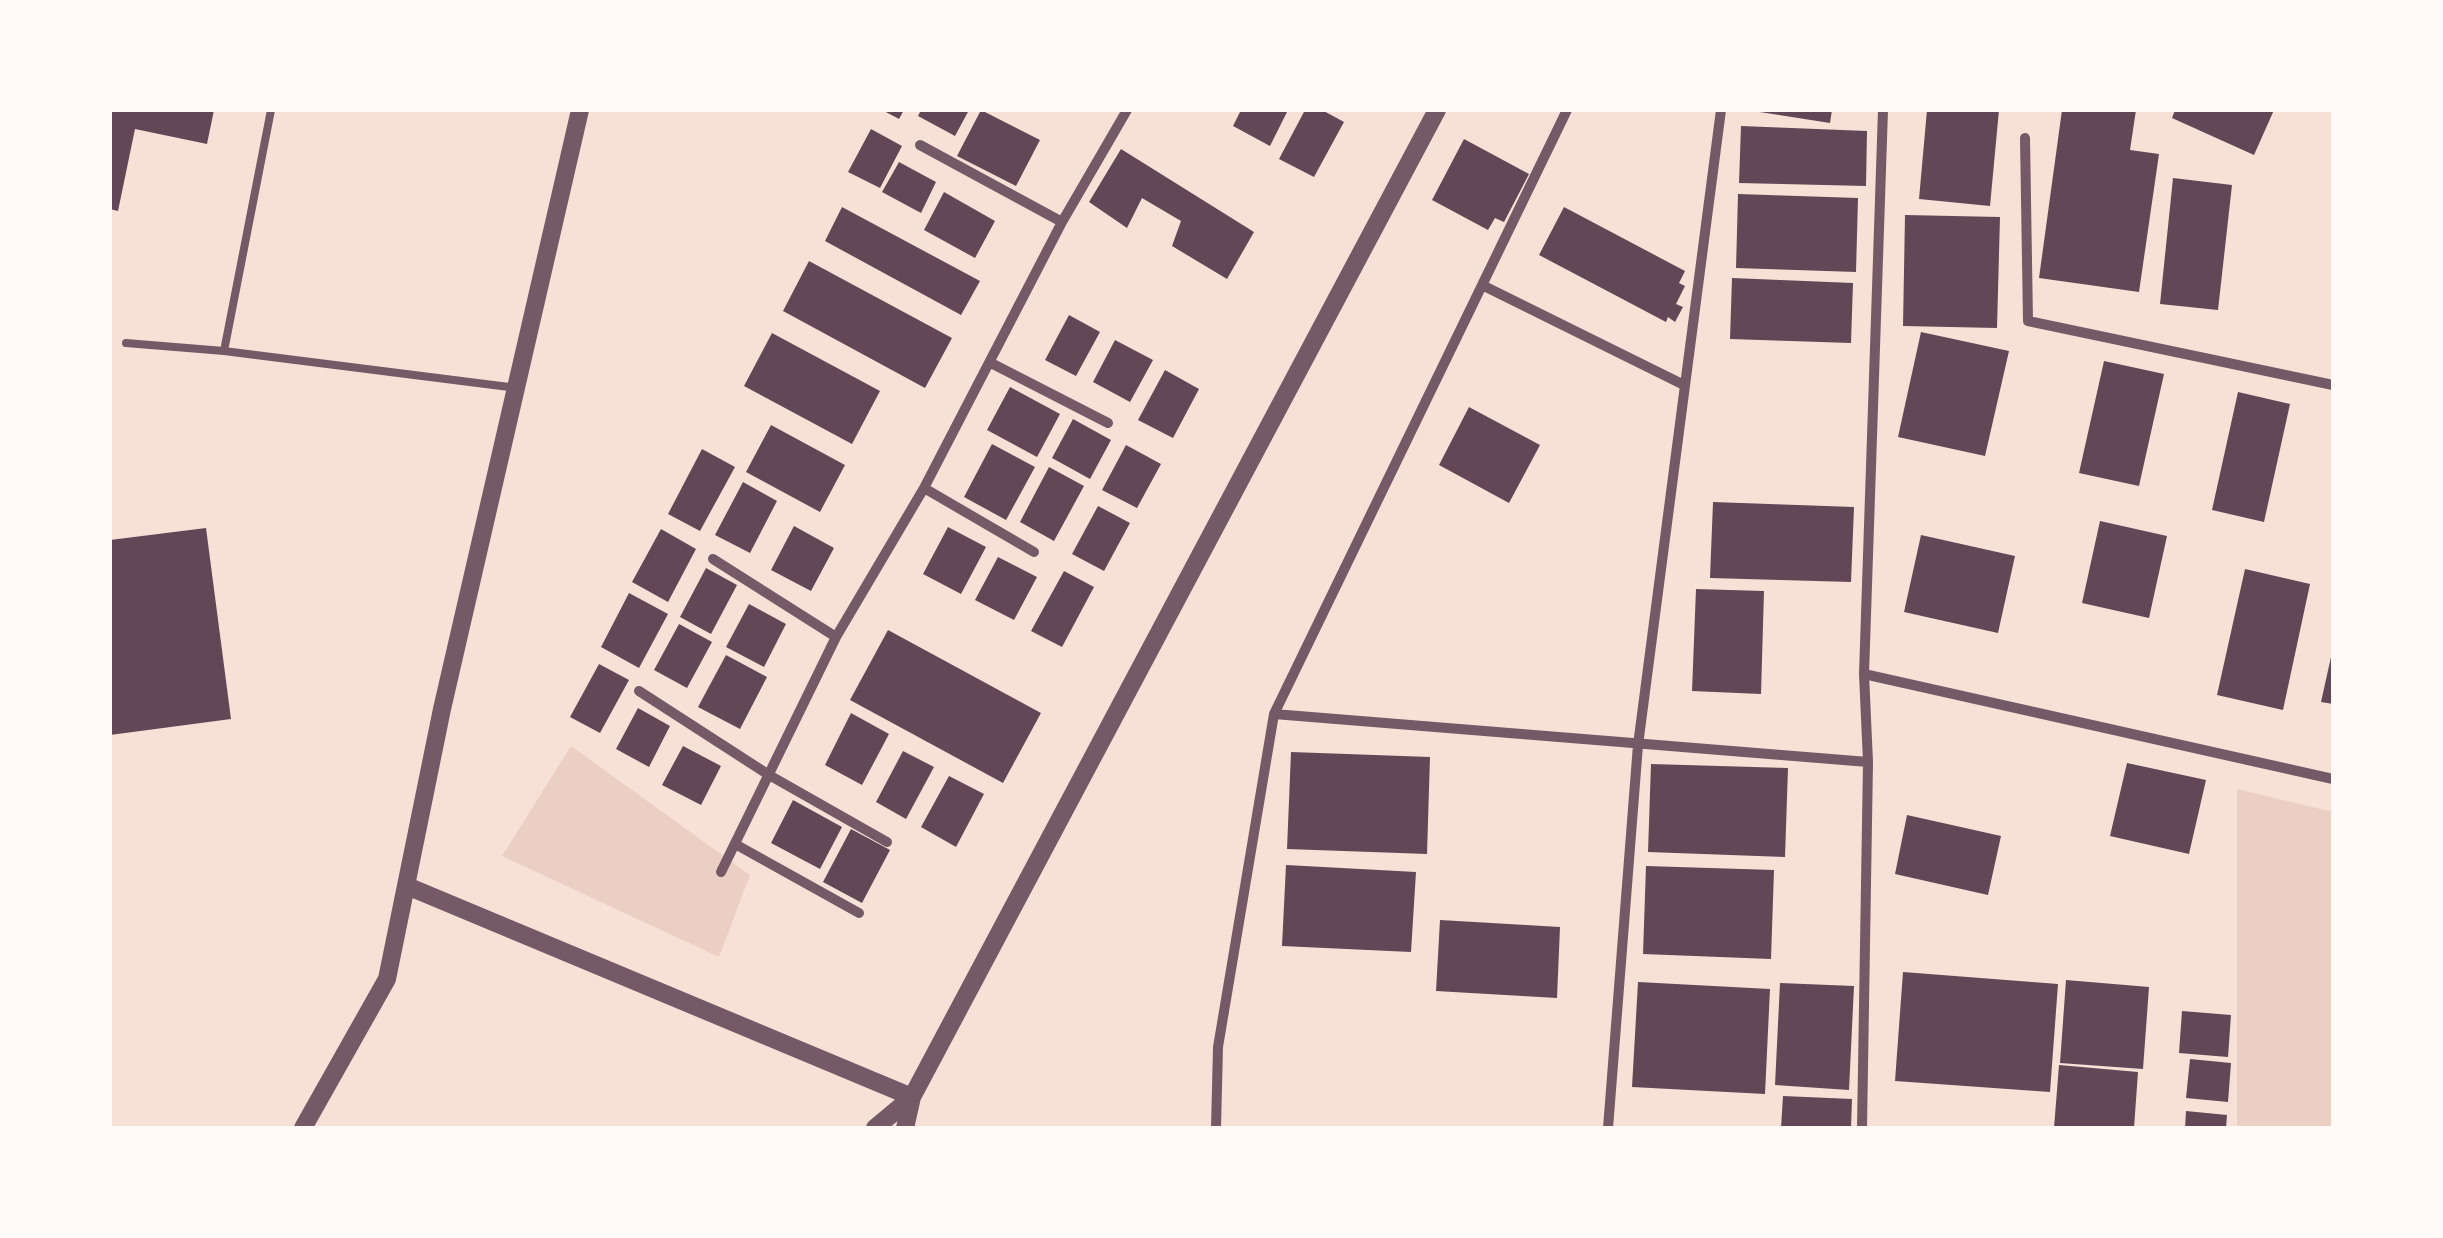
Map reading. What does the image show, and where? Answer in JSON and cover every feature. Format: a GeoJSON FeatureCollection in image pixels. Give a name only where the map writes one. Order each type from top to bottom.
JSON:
{"type":"FeatureCollection","features":[{"type":"Feature","properties":{"kind":"street"},"geometry":{"type":"LineString","coordinates":[[304,1128],[388,979],[442,710],[580,110]]}},
{"type":"Feature","properties":{"kind":"street"},"geometry":{"type":"LineString","coordinates":[[721,872],[836,638],[924,488],[1062,222],[1127,110]]}},
{"type":"Feature","properties":{"kind":"street"},"geometry":{"type":"LineString","coordinates":[[905,1128],[912,1097],[1437,110]]}},
{"type":"Feature","properties":{"kind":"street"},"geometry":{"type":"LineString","coordinates":[[1216,1128],[1218,1047],[1274,714],[1567,110]]}},
{"type":"Feature","properties":{"kind":"street"},"geometry":{"type":"LineString","coordinates":[[1608,1128],[1638,745],[1722,110]]}},
{"type":"Feature","properties":{"kind":"street"},"geometry":{"type":"LineString","coordinates":[[1862,1128],[1868,762],[1864,674],[1883,110]]}},
{"type":"Feature","properties":{"kind":"street"},"geometry":{"type":"LineString","coordinates":[[2025,138],[2028,321],[2333,386]]}},
{"type":"Feature","properties":{"kind":"street"},"geometry":{"type":"LineString","coordinates":[[920,145],[1062,222]]}},
{"type":"Feature","properties":{"kind":"street"},"geometry":{"type":"LineString","coordinates":[[1482,285],[1684,385]]}},
{"type":"Feature","properties":{"kind":"street"},"geometry":{"type":"LineString","coordinates":[[991,364],[1108,423]]}},
{"type":"Feature","properties":{"kind":"street"},"geometry":{"type":"LineString","coordinates":[[924,488],[1034,552]]}},
{"type":"Feature","properties":{"kind":"street"},"geometry":{"type":"LineString","coordinates":[[712,559],[836,638]]}},
{"type":"Feature","properties":{"kind":"street"},"geometry":{"type":"LineString","coordinates":[[1864,674],[2333,779]]}},
{"type":"Feature","properties":{"kind":"street"},"geometry":{"type":"LineString","coordinates":[[639,692],[769,776],[887,842]]}},
{"type":"Feature","properties":{"kind":"street"},"geometry":{"type":"LineString","coordinates":[[1274,714],[1868,762]]}},
{"type":"Feature","properties":{"kind":"street"},"geometry":{"type":"LineString","coordinates":[[735,844],[858,914]]}},
{"type":"Feature","properties":{"kind":"street"},"geometry":{"type":"LineString","coordinates":[[407,886],[912,1097]]}},
{"type":"Feature","properties":{"kind":"street"},"geometry":{"type":"LineString","coordinates":[[875,1128],[912,1097]]}},
{"type":"Feature","properties":{"kind":"lane"},"geometry":{"type":"LineString","coordinates":[[224,351],[271,110]]}},
{"type":"Feature","properties":{"kind":"lane"},"geometry":{"type":"LineString","coordinates":[[126,343],[224,351],[516,388]]}},
{"type":"Feature","properties":{"kind":"shaded area"},"geometry":{"type":"Polygon","coordinates":[[[571,746],[750,875],[719,957],[502,856],[571,746]]]}},
{"type":"Feature","properties":{"kind":"shaded area"},"geometry":{"type":"Polygon","coordinates":[[[2237,789],[2333,812],[2333,1128],[2237,1128],[2237,789]]]}},
{"type":"Feature","properties":{"kind":"building"},"geometry":{"type":"Polygon","coordinates":[[[110,110],[214,110],[207,144],[135,129],[118,211],[110,209],[110,110]]]}},
{"type":"Feature","properties":{"kind":"building"},"geometry":{"type":"Polygon","coordinates":[[[882,110],[904,110],[899,119],[882,110]]]}},
{"type":"Feature","properties":{"kind":"building"},"geometry":{"type":"Polygon","coordinates":[[[921,110],[969,110],[955,136],[918,116],[921,110]]]}},
{"type":"Feature","properties":{"kind":"building"},"geometry":{"type":"Polygon","coordinates":[[[981,110],[1040,140],[1016,186],[957,156],[981,110]]]}},
{"type":"Feature","properties":{"kind":"building"},"geometry":{"type":"Polygon","coordinates":[[[1241,110],[1288,110],[1270,146],[1233,126],[1241,110]]]}},
{"type":"Feature","properties":{"kind":"building"},"geometry":{"type":"Polygon","coordinates":[[[1305,110],[1322,110],[1344,122],[1314,177],[1279,159],[1305,110]]]}},
{"type":"Feature","properties":{"kind":"building"},"geometry":{"type":"Polygon","coordinates":[[[1747,110],[1832,110],[1830,123],[1747,110]]]}},
{"type":"Feature","properties":{"kind":"building"},"geometry":{"type":"Polygon","coordinates":[[[1927,110],[1999,110],[1990,206],[1919,199],[1927,110]]]}},
{"type":"Feature","properties":{"kind":"building"},"geometry":{"type":"Polygon","coordinates":[[[2062,110],[2136,110],[2130,150],[2159,154],[2139,292],[2039,278],[2062,110]]]}},
{"type":"Feature","properties":{"kind":"building"},"geometry":{"type":"Polygon","coordinates":[[[2175,110],[2274,110],[2254,155],[2172,118],[2175,110]]]}},
{"type":"Feature","properties":{"kind":"building"},"geometry":{"type":"Polygon","coordinates":[[[1741,126],[1867,131],[1866,186],[1739,183],[1741,126]]]}},
{"type":"Feature","properties":{"kind":"building"},"geometry":{"type":"Polygon","coordinates":[[[871,129],[902,146],[880,188],[848,172],[871,129]]]}},
{"type":"Feature","properties":{"kind":"building"},"geometry":{"type":"Polygon","coordinates":[[[1464,139],[1529,174],[1504,222],[1495,218],[1488,230],[1432,200],[1464,139]]]}},
{"type":"Feature","properties":{"kind":"building"},"geometry":{"type":"Polygon","coordinates":[[[1121,149],[1254,232],[1227,279],[1172,246],[1181,221],[1142,198],[1127,228],[1089,202],[1121,149]]]}},
{"type":"Feature","properties":{"kind":"building"},"geometry":{"type":"Polygon","coordinates":[[[899,162],[936,182],[921,213],[882,192],[899,162]]]}},
{"type":"Feature","properties":{"kind":"building"},"geometry":{"type":"Polygon","coordinates":[[[2173,178],[2232,185],[2218,310],[2160,304],[2173,178]]]}},
{"type":"Feature","properties":{"kind":"building"},"geometry":{"type":"Polygon","coordinates":[[[944,192],[995,221],[975,258],[924,230],[944,192]]]}},
{"type":"Feature","properties":{"kind":"building"},"geometry":{"type":"Polygon","coordinates":[[[1738,194],[1858,198],[1856,272],[1736,268],[1738,194]]]}},
{"type":"Feature","properties":{"kind":"building"},"geometry":{"type":"Polygon","coordinates":[[[842,207],[980,281],[961,315],[825,241],[842,207]]]}},
{"type":"Feature","properties":{"kind":"building"},"geometry":{"type":"Polygon","coordinates":[[[1564,207],[1685,271],[1679,283],[1685,286],[1676,304],[1683,307],[1675,322],[1668,317],[1666,322],[1539,255],[1564,207]]]}},
{"type":"Feature","properties":{"kind":"building"},"geometry":{"type":"Polygon","coordinates":[[[1905,215],[2000,217],[1997,328],[1903,326],[1905,215]]]}},
{"type":"Feature","properties":{"kind":"building"},"geometry":{"type":"Polygon","coordinates":[[[809,261],[952,338],[925,388],[783,311],[809,261]]]}},
{"type":"Feature","properties":{"kind":"building"},"geometry":{"type":"Polygon","coordinates":[[[1732,278],[1853,283],[1851,343],[1730,339],[1732,278]]]}},
{"type":"Feature","properties":{"kind":"building"},"geometry":{"type":"Polygon","coordinates":[[[1069,315],[1100,332],[1076,376],[1045,360],[1069,315]]]}},
{"type":"Feature","properties":{"kind":"building"},"geometry":{"type":"Polygon","coordinates":[[[1921,332],[2009,351],[1985,456],[1898,437],[1921,332]]]}},
{"type":"Feature","properties":{"kind":"building"},"geometry":{"type":"Polygon","coordinates":[[[772,333],[880,391],[852,444],[744,386],[772,333]]]}},
{"type":"Feature","properties":{"kind":"building"},"geometry":{"type":"Polygon","coordinates":[[[1115,340],[1153,360],[1130,402],[1093,382],[1115,340]]]}},
{"type":"Feature","properties":{"kind":"building"},"geometry":{"type":"Polygon","coordinates":[[[2104,361],[2164,374],[2139,486],[2079,473],[2104,361]]]}},
{"type":"Feature","properties":{"kind":"building"},"geometry":{"type":"Polygon","coordinates":[[[1165,370],[1199,389],[1173,438],[1138,420],[1165,370]]]}},
{"type":"Feature","properties":{"kind":"building"},"geometry":{"type":"Polygon","coordinates":[[[1010,387],[1060,414],[1037,457],[987,430],[1010,387]]]}},
{"type":"Feature","properties":{"kind":"building"},"geometry":{"type":"Polygon","coordinates":[[[2238,392],[2290,404],[2264,522],[2212,510],[2238,392]]]}},
{"type":"Feature","properties":{"kind":"building"},"geometry":{"type":"Polygon","coordinates":[[[1469,407],[1540,445],[1509,503],[1439,465],[1469,407]]]}},
{"type":"Feature","properties":{"kind":"building"},"geometry":{"type":"Polygon","coordinates":[[[1073,419],[1111,440],[1090,479],[1052,458],[1073,419]]]}},
{"type":"Feature","properties":{"kind":"building"},"geometry":{"type":"Polygon","coordinates":[[[771,425],[845,465],[820,512],[746,472],[771,425]]]}},
{"type":"Feature","properties":{"kind":"building"},"geometry":{"type":"Polygon","coordinates":[[[992,444],[1035,467],[1006,520],[964,497],[992,444]]]}},
{"type":"Feature","properties":{"kind":"building"},"geometry":{"type":"Polygon","coordinates":[[[1126,445],[1161,464],[1137,508],[1102,490],[1126,445]]]}},
{"type":"Feature","properties":{"kind":"building"},"geometry":{"type":"Polygon","coordinates":[[[702,449],[735,467],[700,531],[668,514],[702,449]]]}},
{"type":"Feature","properties":{"kind":"building"},"geometry":{"type":"Polygon","coordinates":[[[1049,467],[1084,486],[1054,541],[1020,522],[1049,467]]]}},
{"type":"Feature","properties":{"kind":"building"},"geometry":{"type":"Polygon","coordinates":[[[743,482],[777,501],[750,553],[715,535],[743,482]]]}},
{"type":"Feature","properties":{"kind":"building"},"geometry":{"type":"Polygon","coordinates":[[[1713,502],[1854,507],[1851,582],[1710,578],[1713,502]]]}},
{"type":"Feature","properties":{"kind":"building"},"geometry":{"type":"Polygon","coordinates":[[[1098,506],[1130,523],[1104,571],[1072,554],[1098,506]]]}},
{"type":"Feature","properties":{"kind":"building"},"geometry":{"type":"Polygon","coordinates":[[[2100,521],[2167,536],[2149,618],[2082,603],[2100,521]]]}},
{"type":"Feature","properties":{"kind":"building"},"geometry":{"type":"Polygon","coordinates":[[[794,526],[834,548],[811,591],[771,570],[794,526]]]}},
{"type":"Feature","properties":{"kind":"building"},"geometry":{"type":"Polygon","coordinates":[[[948,527],[986,547],[961,594],[923,574],[948,527]]]}},
{"type":"Feature","properties":{"kind":"building"},"geometry":{"type":"Polygon","coordinates":[[[206,528],[231,719],[110,735],[110,540],[206,528]]]}},
{"type":"Feature","properties":{"kind":"building"},"geometry":{"type":"Polygon","coordinates":[[[661,529],[696,549],[668,602],[632,582],[661,529]]]}},
{"type":"Feature","properties":{"kind":"building"},"geometry":{"type":"Polygon","coordinates":[[[1921,535],[2015,556],[1998,633],[1904,612],[1921,535]]]}},
{"type":"Feature","properties":{"kind":"building"},"geometry":{"type":"Polygon","coordinates":[[[998,557],[1037,577],[1014,620],[975,600],[998,557]]]}},
{"type":"Feature","properties":{"kind":"building"},"geometry":{"type":"Polygon","coordinates":[[[706,568],[737,585],[711,634],[680,617],[706,568]]]}},
{"type":"Feature","properties":{"kind":"building"},"geometry":{"type":"Polygon","coordinates":[[[2245,569],[2310,584],[2283,710],[2217,695],[2245,569]]]}},
{"type":"Feature","properties":{"kind":"building"},"geometry":{"type":"Polygon","coordinates":[[[1064,571],[1094,587],[1062,647],[1031,631],[1064,571]]]}},
{"type":"Feature","properties":{"kind":"building"},"geometry":{"type":"Polygon","coordinates":[[[1696,589],[1764,591],[1761,694],[1692,691],[1696,589]]]}},
{"type":"Feature","properties":{"kind":"building"},"geometry":{"type":"Polygon","coordinates":[[[629,593],[668,614],[639,668],[601,647],[629,593]]]}},
{"type":"Feature","properties":{"kind":"building"},"geometry":{"type":"Polygon","coordinates":[[[749,604],[786,624],[764,667],[726,647],[749,604]]]}},
{"type":"Feature","properties":{"kind":"building"},"geometry":{"type":"Polygon","coordinates":[[[679,624],[712,642],[687,688],[654,670],[679,624]]]}},
{"type":"Feature","properties":{"kind":"building"},"geometry":{"type":"Polygon","coordinates":[[[888,630],[1041,713],[1003,783],[850,700],[888,630]]]}},
{"type":"Feature","properties":{"kind":"building"},"geometry":{"type":"Polygon","coordinates":[[[726,655],[767,677],[740,729],[698,707],[726,655]]]}},
{"type":"Feature","properties":{"kind":"building"},"geometry":{"type":"Polygon","coordinates":[[[2333,657],[2333,704],[2321,702],[2333,657]]]}},
{"type":"Feature","properties":{"kind":"building"},"geometry":{"type":"Polygon","coordinates":[[[599,664],[629,680],[600,733],[570,717],[599,664]]]}},
{"type":"Feature","properties":{"kind":"building"},"geometry":{"type":"Polygon","coordinates":[[[638,708],[670,726],[649,767],[616,749],[638,708]]]}},
{"type":"Feature","properties":{"kind":"building"},"geometry":{"type":"Polygon","coordinates":[[[851,713],[889,734],[862,785],[825,765],[851,713]]]}},
{"type":"Feature","properties":{"kind":"building"},"geometry":{"type":"Polygon","coordinates":[[[683,746],[721,766],[701,805],[662,785],[683,746]]]}},
{"type":"Feature","properties":{"kind":"building"},"geometry":{"type":"Polygon","coordinates":[[[903,751],[934,767],[906,819],[876,802],[903,751]]]}},
{"type":"Feature","properties":{"kind":"building"},"geometry":{"type":"Polygon","coordinates":[[[1291,752],[1430,757],[1427,854],[1287,849],[1291,752]]]}},
{"type":"Feature","properties":{"kind":"building"},"geometry":{"type":"Polygon","coordinates":[[[2127,763],[2206,780],[2189,854],[2110,836],[2127,763]]]}},
{"type":"Feature","properties":{"kind":"building"},"geometry":{"type":"Polygon","coordinates":[[[1651,764],[1788,768],[1785,857],[1648,852],[1651,764]]]}},
{"type":"Feature","properties":{"kind":"building"},"geometry":{"type":"Polygon","coordinates":[[[949,776],[984,794],[956,847],[921,827],[949,776]]]}},
{"type":"Feature","properties":{"kind":"building"},"geometry":{"type":"Polygon","coordinates":[[[793,800],[842,827],[820,869],[771,843],[793,800]]]}},
{"type":"Feature","properties":{"kind":"building"},"geometry":{"type":"Polygon","coordinates":[[[1907,815],[2001,836],[1988,895],[1895,874],[1907,815]]]}},
{"type":"Feature","properties":{"kind":"building"},"geometry":{"type":"Polygon","coordinates":[[[851,829],[890,850],[862,903],[823,882],[851,829]]]}},
{"type":"Feature","properties":{"kind":"building"},"geometry":{"type":"Polygon","coordinates":[[[1286,865],[1416,872],[1411,952],[1282,946],[1286,865]]]}},
{"type":"Feature","properties":{"kind":"building"},"geometry":{"type":"Polygon","coordinates":[[[1646,866],[1774,870],[1771,959],[1643,954],[1646,866]]]}},
{"type":"Feature","properties":{"kind":"building"},"geometry":{"type":"Polygon","coordinates":[[[1440,920],[1560,927],[1557,998],[1436,991],[1440,920]]]}},
{"type":"Feature","properties":{"kind":"building"},"geometry":{"type":"Polygon","coordinates":[[[1903,972],[2058,984],[2050,1092],[1895,1081],[1903,972]]]}},
{"type":"Feature","properties":{"kind":"building"},"geometry":{"type":"Polygon","coordinates":[[[2066,980],[2149,987],[2143,1069],[2060,1063],[2066,980]]]}},
{"type":"Feature","properties":{"kind":"building"},"geometry":{"type":"Polygon","coordinates":[[[1638,982],[1770,989],[1765,1094],[1632,1087],[1638,982]]]}},
{"type":"Feature","properties":{"kind":"building"},"geometry":{"type":"Polygon","coordinates":[[[1780,983],[1854,986],[1849,1090],[1775,1085],[1780,983]]]}},
{"type":"Feature","properties":{"kind":"building"},"geometry":{"type":"Polygon","coordinates":[[[2182,1011],[2231,1015],[2228,1057],[2179,1053],[2182,1011]]]}},
{"type":"Feature","properties":{"kind":"building"},"geometry":{"type":"Polygon","coordinates":[[[2190,1059],[2231,1063],[2228,1102],[2186,1098],[2190,1059]]]}},
{"type":"Feature","properties":{"kind":"building"},"geometry":{"type":"Polygon","coordinates":[[[2059,1065],[2138,1072],[2134,1128],[2054,1128],[2059,1065]]]}},
{"type":"Feature","properties":{"kind":"building"},"geometry":{"type":"Polygon","coordinates":[[[1783,1096],[1852,1099],[1851,1128],[1781,1128],[1783,1096]]]}},
{"type":"Feature","properties":{"kind":"building"},"geometry":{"type":"Polygon","coordinates":[[[2186,1111],[2227,1115],[2226,1128],[2185,1128],[2186,1111]]]}}]}
